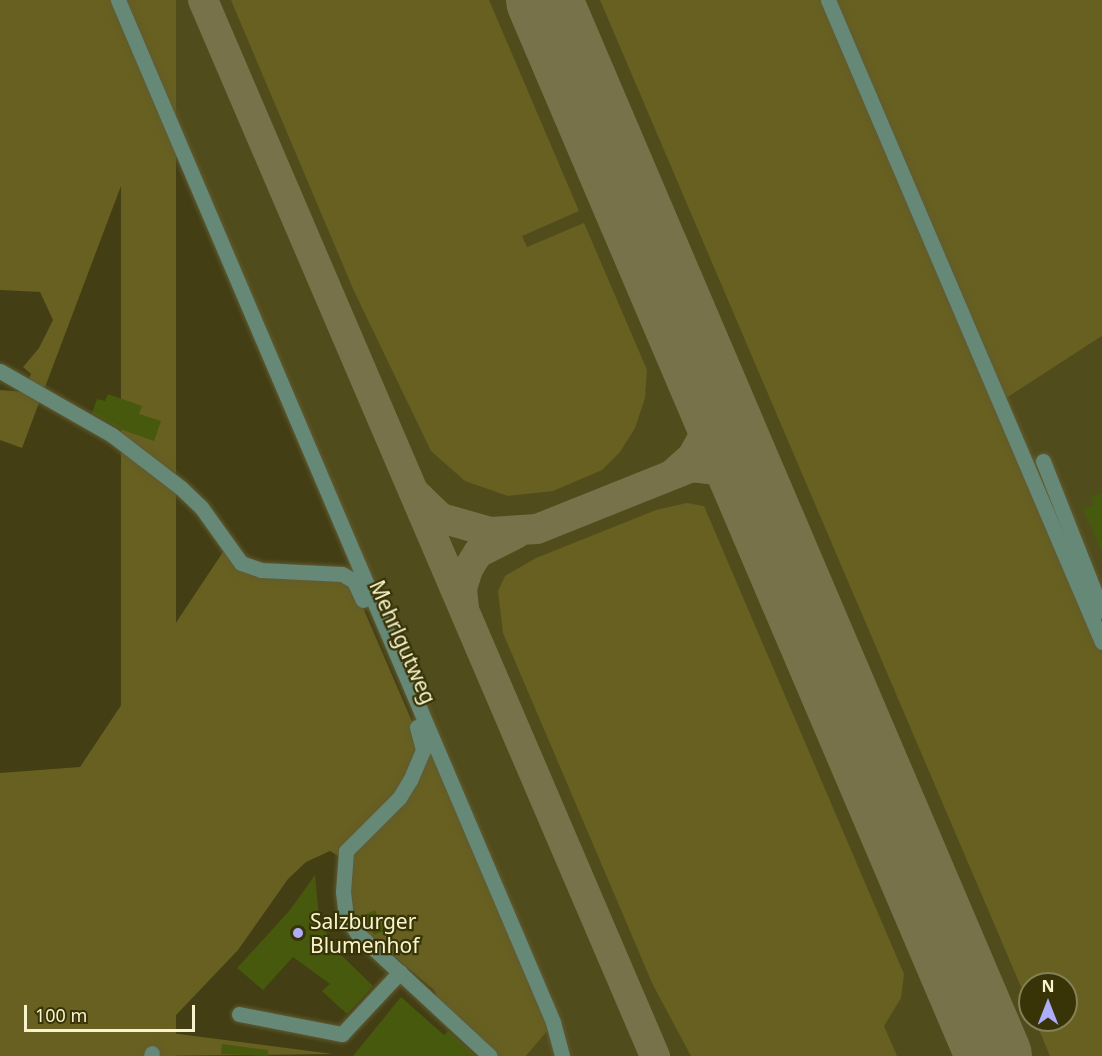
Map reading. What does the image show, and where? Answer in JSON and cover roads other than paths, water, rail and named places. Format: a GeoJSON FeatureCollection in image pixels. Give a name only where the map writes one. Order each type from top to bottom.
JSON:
{"type":"FeatureCollection","features":[{"type":"Feature","properties":{"kind":"street"},"geometry":{"type":"LineString","coordinates":[[118,0],[427,739],[553,1022],[562,1056]]}},
{"type":"Feature","properties":{"kind":"street"},"geometry":{"type":"LineString","coordinates":[[828,0],[869,91],[1102,642]]}},
{"type":"Feature","properties":{"kind":"street","name":"Mehrlgutweg"},"geometry":{"type":"LineString","coordinates":[[0,371],[112,435],[181,488],[201,507],[241,563],[261,570],[333,572],[351,578],[427,739]]}},
{"type":"Feature","properties":{"kind":"street"},"geometry":{"type":"LineString","coordinates":[[1043,461],[1097,580],[1102,611]]}},
{"type":"Feature","properties":{"kind":"street"},"geometry":{"type":"LineString","coordinates":[[427,739],[420,761],[399,798],[346,851],[343,867],[343,892],[351,926],[490,1056]]}},
{"type":"Feature","properties":{"kind":"street"},"geometry":{"type":"LineString","coordinates":[[238,1014],[342,1034],[400,972]]}},
{"type":"Feature","properties":{"kind":"place","name":"Salzburger Blumenhof"},"geometry":{"type":"Point","coordinates":[298,933]}}]}
